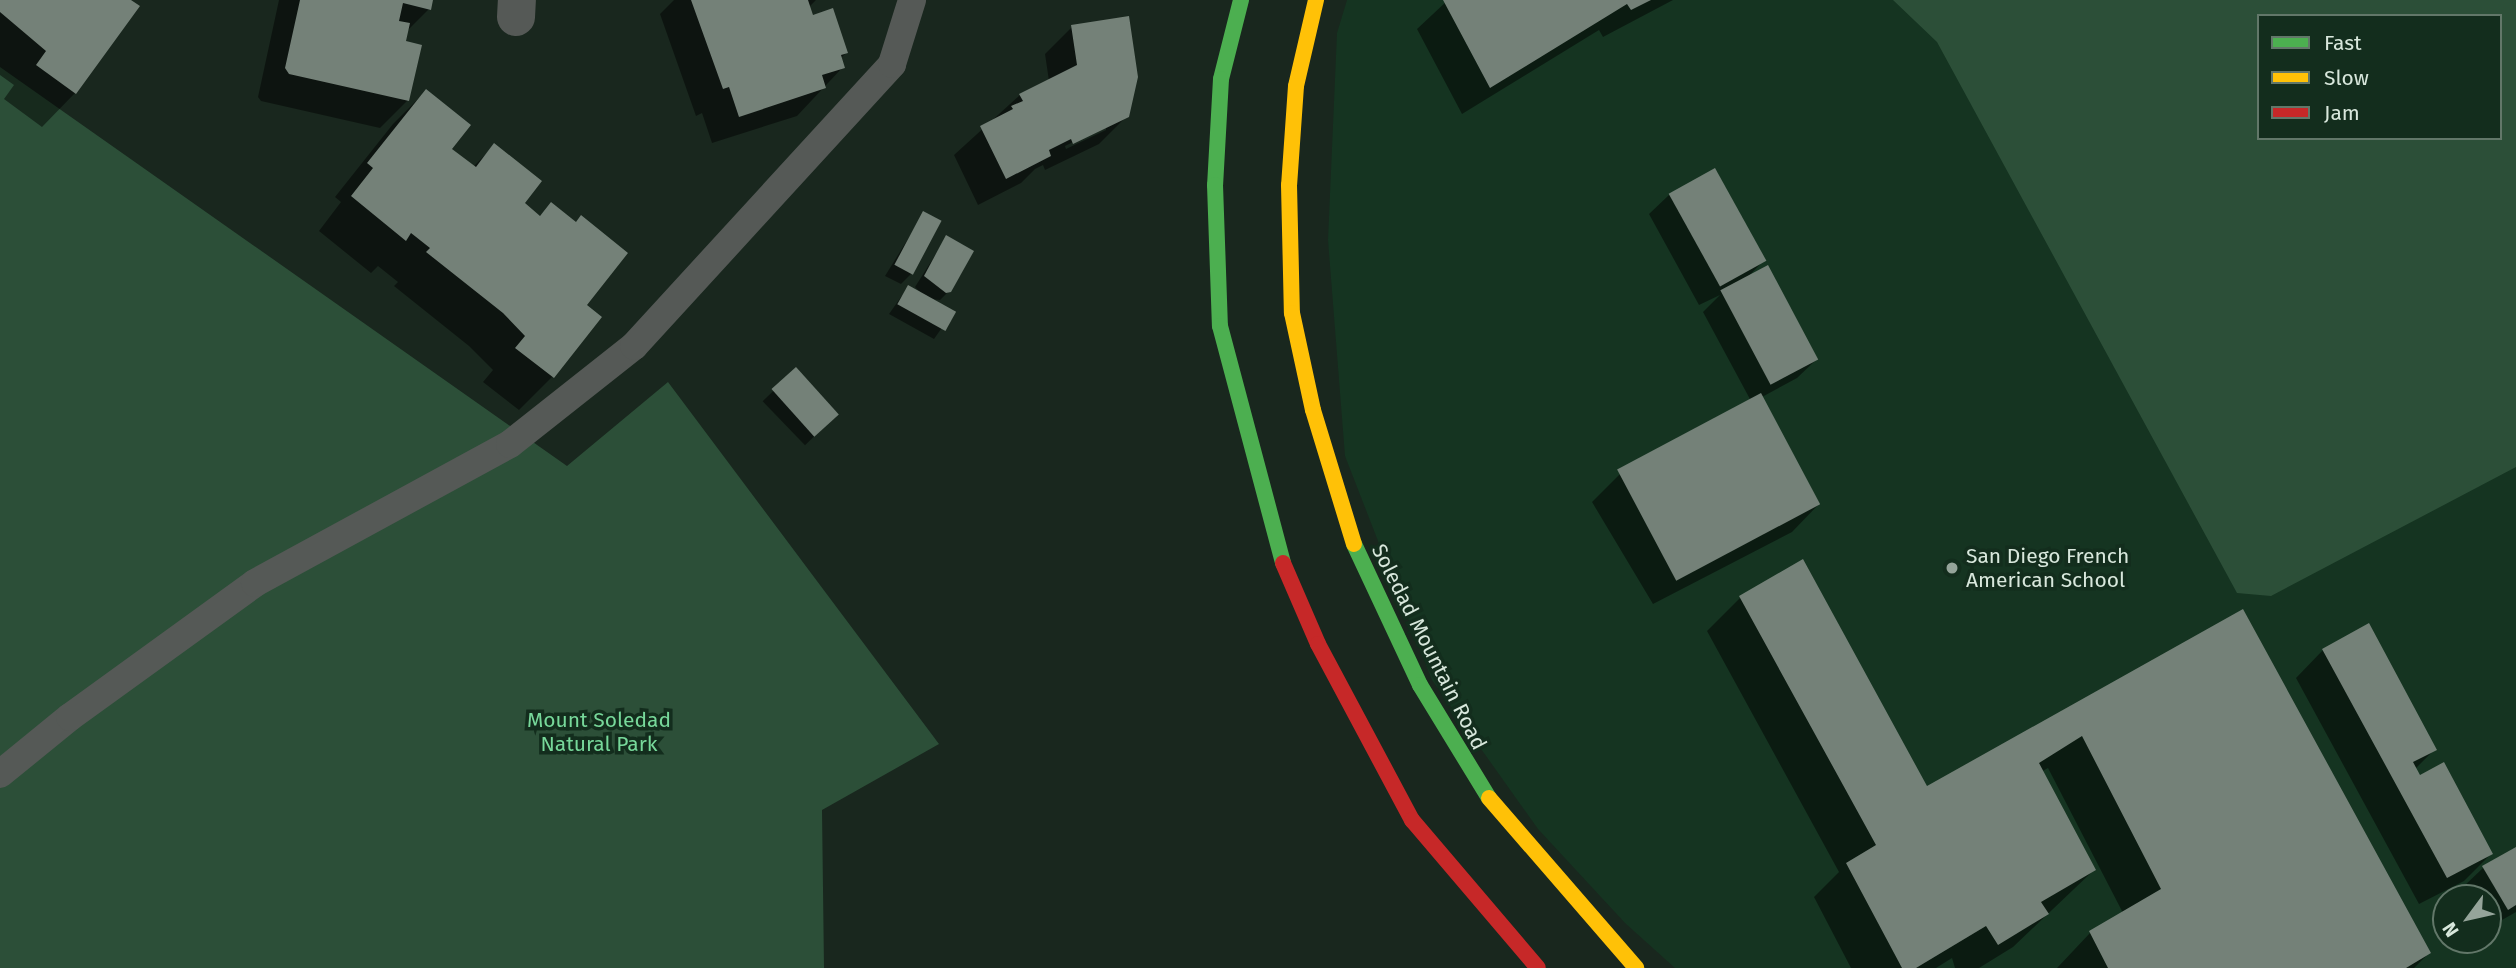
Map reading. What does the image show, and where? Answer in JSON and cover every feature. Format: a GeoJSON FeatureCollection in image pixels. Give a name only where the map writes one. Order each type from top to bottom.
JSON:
{"type":"FeatureCollection","features":[{"type":"Feature","properties":{"kind":"main road"},"geometry":{"type":"LineString","coordinates":[[1241,0],[1222,79],[1215,185],[1220,326],[1276,546],[1318,644],[1412,820],[1538,968]]}},
{"type":"Feature","properties":{"kind":"main road","name":"Soledad Mountain Road"},"geometry":{"type":"LineString","coordinates":[[1316,0],[1296,86],[1289,185],[1292,313],[1313,410],[1349,532],[1414,673],[1476,783],[1636,968]]}},
{"type":"Feature","properties":{"kind":"lane"},"geometry":{"type":"LineString","coordinates":[[0,774],[70,717],[256,583],[510,444],[634,346],[892,64],[912,0]]}},
{"type":"Feature","properties":{"kind":"shaded area","name":"San Diego French American School"},"geometry":{"type":"Polygon","coordinates":[[[1347,0],[2516,0],[2516,968],[1675,968],[1625,923],[1538,829],[1432,680],[1345,456],[1328,240],[1337,33],[1347,0]]]}},
{"type":"Feature","properties":{"kind":"green space"},"geometry":{"type":"Polygon","coordinates":[[[1893,0],[2516,0],[2516,467],[2271,596],[2237,593],[1937,42],[1893,0]]]}},
{"type":"Feature","properties":{"kind":"green space","name":"Mount Soledad Natural Park"},"geometry":{"type":"Polygon","coordinates":[[[0,67],[567,466],[668,382],[939,744],[822,810],[824,968],[0,968],[0,67]]]}},
{"type":"Feature","properties":{"kind":"building"},"geometry":{"type":"Polygon","coordinates":[[[0,0],[131,0],[140,6],[76,94],[36,65],[46,51],[0,12],[0,0]]]}},
{"type":"Feature","properties":{"kind":"building"},"geometry":{"type":"Polygon","coordinates":[[[300,0],[433,0],[431,10],[403,3],[399,21],[410,23],[406,41],[422,45],[409,101],[289,74],[285,68],[300,0]]]}},
{"type":"Feature","properties":{"kind":"building"},"geometry":{"type":"Polygon","coordinates":[[[691,0],[808,0],[813,15],[833,8],[848,53],[841,55],[845,68],[822,75],[826,88],[739,117],[729,87],[723,89],[691,0]]]}},
{"type":"Feature","properties":{"kind":"building"},"geometry":{"type":"Polygon","coordinates":[[[1443,0],[1651,0],[1631,10],[1627,4],[1490,88],[1443,0]]]}},
{"type":"Feature","properties":{"kind":"building"},"geometry":{"type":"Polygon","coordinates":[[[1129,16],[1138,77],[1129,117],[1073,144],[1071,139],[1049,150],[1051,156],[1006,179],[980,126],[1023,101],[1019,94],[1077,65],[1071,25],[1129,16]]]}},
{"type":"Feature","properties":{"kind":"building"},"geometry":{"type":"Polygon","coordinates":[[[426,89],[471,125],[452,149],[476,167],[494,143],[542,181],[525,203],[540,216],[551,202],[576,222],[581,215],[628,253],[587,305],[602,317],[554,378],[515,348],[525,336],[503,313],[426,252],[430,248],[411,233],[406,241],[351,196],[373,168],[367,163],[426,89]]]}},
{"type":"Feature","properties":{"kind":"building"},"geometry":{"type":"Polygon","coordinates":[[[1715,168],[1766,261],[1720,286],[1669,194],[1715,168]]]}},
{"type":"Feature","properties":{"kind":"building"},"geometry":{"type":"Polygon","coordinates":[[[923,211],[942,221],[913,275],[894,265],[923,211]]]}},
{"type":"Feature","properties":{"kind":"building"},"geometry":{"type":"Polygon","coordinates":[[[946,235],[974,251],[951,292],[946,293],[924,276],[946,235]]]}},
{"type":"Feature","properties":{"kind":"building"},"geometry":{"type":"Polygon","coordinates":[[[1768,265],[1818,359],[1771,385],[1720,290],[1768,265]]]}},
{"type":"Feature","properties":{"kind":"building"},"geometry":{"type":"Polygon","coordinates":[[[908,285],[956,312],[945,331],[897,304],[908,285]]]}},
{"type":"Feature","properties":{"kind":"building"},"geometry":{"type":"Polygon","coordinates":[[[796,367],[839,415],[814,437],[771,389],[796,367]]]}},
{"type":"Feature","properties":{"kind":"building"},"geometry":{"type":"Polygon","coordinates":[[[1761,393],[1820,504],[1676,581],[1617,470],[1761,393]]]}},
{"type":"Feature","properties":{"kind":"building"},"geometry":{"type":"Polygon","coordinates":[[[1803,559],[1927,786],[2243,609],[2431,953],[2406,968],[2108,968],[2089,931],[2161,889],[2082,736],[2039,763],[2096,870],[2041,902],[2049,914],[1998,945],[1986,926],[1916,968],[1902,968],[1846,863],[1876,845],[1739,596],[1803,559]]]}},
{"type":"Feature","properties":{"kind":"building"},"geometry":{"type":"Polygon","coordinates":[[[2369,623],[2437,750],[2413,762],[2420,775],[2444,762],[2493,854],[2447,878],[2322,649],[2369,623]]]}},
{"type":"Feature","properties":{"kind":"building"},"geometry":{"type":"Polygon","coordinates":[[[2516,847],[2516,905],[2508,910],[2502,900],[2502,884],[2493,884],[2482,866],[2516,847]]]}},
{"type":"Feature","properties":{"kind":"traffic: fast"},"geometry":{"type":"LineString","coordinates":[[1241,0],[1221,79],[1215,185],[1220,326],[1283,563]]}},
{"type":"Feature","properties":{"kind":"traffic: fast"},"geometry":{"type":"LineString","coordinates":[[1354,544],[1420,685],[1489,798]]}},
{"type":"Feature","properties":{"kind":"traffic: slow"},"geometry":{"type":"LineString","coordinates":[[1316,0],[1296,86],[1289,185],[1292,313],[1313,410],[1354,544]]}},
{"type":"Feature","properties":{"kind":"traffic: slow"},"geometry":{"type":"LineString","coordinates":[[1489,798],[1636,968]]}},
{"type":"Feature","properties":{"kind":"traffic: jam"},"geometry":{"type":"LineString","coordinates":[[1283,563],[1318,644],[1412,820],[1538,968]]}},
{"type":"Feature","properties":{"kind":"place","name":"San Diego French American School"},"geometry":{"type":"Point","coordinates":[1952,568]}}]}
